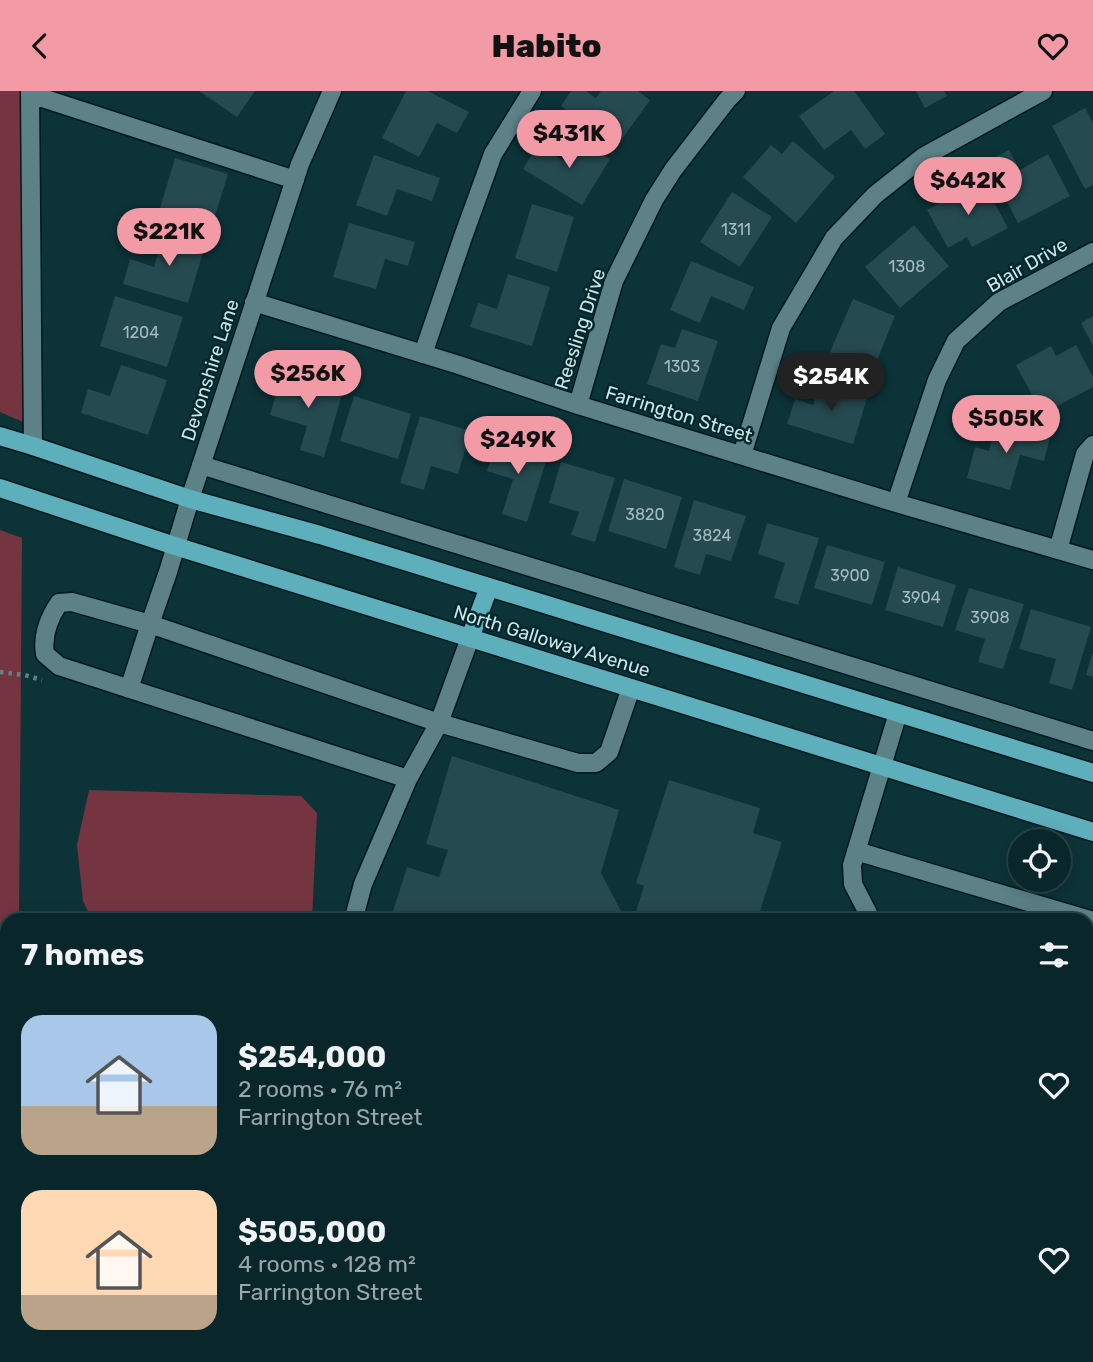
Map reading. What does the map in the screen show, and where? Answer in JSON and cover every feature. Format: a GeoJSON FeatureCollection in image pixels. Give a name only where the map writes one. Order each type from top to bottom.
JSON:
{"type":"FeatureCollection","features":[{"type":"Feature","properties":{"kind":"main road","name":"North Galloway Avenue"},"geometry":{"type":"LineString","coordinates":[[0,436],[190,499],[320,535],[1093,773]]}},
{"type":"Feature","properties":{"kind":"main road","name":"North Galloway Avenue"},"geometry":{"type":"LineString","coordinates":[[0,488],[175,546],[1093,832]]}},
{"type":"Feature","properties":{"kind":"main road"},"geometry":{"type":"LineString","coordinates":[[470,638],[489,587]]}},
{"type":"Feature","properties":{"kind":"street","name":"Devonshire Lane"},"geometry":{"type":"LineString","coordinates":[[129,689],[295,180],[332,91]]}},
{"type":"Feature","properties":{"kind":"street"},"geometry":{"type":"LineString","coordinates":[[423,353],[493,154],[532,91]]}},
{"type":"Feature","properties":{"kind":"street","name":"Reesling Drive"},"geometry":{"type":"LineString","coordinates":[[578,405],[614,281],[654,200],[673,170],[736,91]]}},
{"type":"Feature","properties":{"kind":"street"},"geometry":{"type":"LineString","coordinates":[[742,456],[781,328],[834,238],[875,195],[923,157],[1043,91]]}},
{"type":"Feature","properties":{"kind":"street"},"geometry":{"type":"LineString","coordinates":[[33,446],[30,93],[295,180]]}},
{"type":"Feature","properties":{"kind":"street","name":"Blair Drive"},"geometry":{"type":"LineString","coordinates":[[896,503],[937,380],[956,341],[999,302],[1093,252]]}},
{"type":"Feature","properties":{"kind":"street","name":"Farrington Street"},"geometry":{"type":"LineString","coordinates":[[254,302],[423,353],[742,456],[1093,560]]}},
{"type":"Feature","properties":{"kind":"street"},"geometry":{"type":"LineString","coordinates":[[1058,550],[1085,454],[1093,445]]}},
{"type":"Feature","properties":{"kind":"street"},"geometry":{"type":"LineString","coordinates":[[201,465],[1093,741]]}},
{"type":"Feature","properties":{"kind":"street"},"geometry":{"type":"LineString","coordinates":[[408,779],[59,666],[45,654],[43,643],[51,614],[59,603],[72,602],[150,624],[439,723],[578,763],[596,763],[609,752],[631,688]]}},
{"type":"Feature","properties":{"kind":"street"},"geometry":{"type":"LineString","coordinates":[[355,913],[363,884],[408,779],[439,723],[470,638]]}},
{"type":"Feature","properties":{"kind":"street"},"geometry":{"type":"LineString","coordinates":[[868,913],[853,884],[852,865],[898,713]]}},
{"type":"Feature","properties":{"kind":"street"},"geometry":{"type":"LineString","coordinates":[[856,851],[1066,913]]}},
{"type":"Feature","properties":{"kind":"shaded area"},"geometry":{"type":"Polygon","coordinates":[[[0,91],[20,91],[23,422],[0,412],[0,91]]]}},
{"type":"Feature","properties":{"kind":"shaded area"},"geometry":{"type":"Polygon","coordinates":[[[0,530],[22,538],[19,913],[0,913],[0,530]]]}},
{"type":"Feature","properties":{"kind":"shaded area"},"geometry":{"type":"Polygon","coordinates":[[[89,790],[301,796],[317,813],[312,913],[89,913],[83,901],[77,845],[89,790]]]}},
{"type":"Feature","properties":{"kind":"building"},"geometry":{"type":"Polygon","coordinates":[[[199,91],[255,91],[237,117],[199,91]]]}},
{"type":"Feature","properties":{"kind":"building"},"geometry":{"type":"Polygon","coordinates":[[[406,91],[428,91],[469,112],[457,133],[437,123],[419,157],[382,138],[406,91]]]}},
{"type":"Feature","properties":{"kind":"building"},"geometry":{"type":"Polygon","coordinates":[[[571,91],[586,91],[596,98],[601,91],[638,91],[650,100],[617,146],[561,106],[571,91]]]}},
{"type":"Feature","properties":{"kind":"building"},"geometry":{"type":"Polygon","coordinates":[[[834,91],[854,91],[885,134],[865,149],[851,130],[824,150],[799,116],[834,91]]]}},
{"type":"Feature","properties":{"kind":"building"},"geometry":{"type":"Polygon","coordinates":[[[916,91],[944,91],[947,96],[925,108],[916,91]]]}},
{"type":"Feature","properties":{"kind":"building"},"geometry":{"type":"Polygon","coordinates":[[[1085,108],[1093,123],[1093,185],[1085,189],[1052,126],[1085,108]]]}},
{"type":"Feature","properties":{"kind":"building"},"geometry":{"type":"Polygon","coordinates":[[[578,139],[610,159],[582,205],[523,169],[538,145],[564,161],[578,139]]]}},
{"type":"Feature","properties":{"kind":"building"},"geometry":{"type":"Polygon","coordinates":[[[793,141],[835,177],[796,223],[743,177],[771,145],[782,154],[793,141]]]}},
{"type":"Feature","properties":{"kind":"building"},"geometry":{"type":"Polygon","coordinates":[[[1009,150],[1020,170],[1048,154],[1070,196],[1018,223],[986,162],[1009,150]]]}},
{"type":"Feature","properties":{"kind":"building"},"geometry":{"type":"Polygon","coordinates":[[[374,155],[440,178],[432,201],[397,189],[387,216],[356,205],[374,155]]]}},
{"type":"Feature","properties":{"kind":"building"},"geometry":{"type":"Polygon","coordinates":[[[175,158],[228,174],[213,222],[205,219],[202,228],[158,215],[175,158]]]}},
{"type":"Feature","properties":{"kind":"building"},"geometry":{"type":"Polygon","coordinates":[[[982,180],[1008,228],[972,247],[967,237],[948,248],[927,210],[982,180]]]}},
{"type":"Feature","properties":{"kind":"building"},"geometry":{"type":"Polygon","coordinates":[[[732,192],[772,217],[740,267],[700,242],[732,192]]]}},
{"type":"Feature","properties":{"kind":"building"},"geometry":{"type":"Polygon","coordinates":[[[532,204],[574,217],[557,272],[515,258],[532,204]]]}},
{"type":"Feature","properties":{"kind":"building"},"geometry":{"type":"Polygon","coordinates":[[[349,223],[415,242],[408,266],[385,259],[376,289],[333,277],[349,223]]]}},
{"type":"Feature","properties":{"kind":"building"},"geometry":{"type":"Polygon","coordinates":[[[914,225],[949,266],[900,308],[865,267],[914,225]]]}},
{"type":"Feature","properties":{"kind":"building"},"geometry":{"type":"Polygon","coordinates":[[[165,230],[206,242],[188,303],[123,284],[130,259],[154,267],[165,230]]]}},
{"type":"Feature","properties":{"kind":"building"},"geometry":{"type":"Polygon","coordinates":[[[691,261],[754,287],[744,310],[711,296],[700,323],[670,310],[691,261]]]}},
{"type":"Feature","properties":{"kind":"building"},"geometry":{"type":"Polygon","coordinates":[[[508,274],[550,287],[532,346],[470,327],[478,303],[497,309],[508,274]]]}},
{"type":"Feature","properties":{"kind":"building"},"geometry":{"type":"Polygon","coordinates":[[[115,296],[183,317],[167,367],[100,346],[115,296]]]}},
{"type":"Feature","properties":{"kind":"building"},"geometry":{"type":"Polygon","coordinates":[[[853,299],[895,316],[873,370],[830,352],[853,299]]]}},
{"type":"Feature","properties":{"kind":"building"},"geometry":{"type":"Polygon","coordinates":[[[1093,316],[1093,346],[1081,323],[1093,316]]]}},
{"type":"Feature","properties":{"kind":"building"},"geometry":{"type":"Polygon","coordinates":[[[682,329],[718,341],[698,401],[647,384],[661,344],[675,348],[682,329]]]}},
{"type":"Feature","properties":{"kind":"building"},"geometry":{"type":"Polygon","coordinates":[[[1076,345],[1093,377],[1093,387],[1042,414],[1016,365],[1051,346],[1056,356],[1076,345]]]}},
{"type":"Feature","properties":{"kind":"building"},"geometry":{"type":"Polygon","coordinates":[[[121,365],[167,380],[148,435],[81,413],[88,389],[110,396],[121,365]]]}},
{"type":"Feature","properties":{"kind":"building"},"geometry":{"type":"Polygon","coordinates":[[[282,373],[343,391],[324,457],[300,450],[307,426],[270,415],[282,373]]]}},
{"type":"Feature","properties":{"kind":"building"},"geometry":{"type":"Polygon","coordinates":[[[821,380],[868,395],[853,444],[787,424],[795,399],[813,405],[821,380]]]}},
{"type":"Feature","properties":{"kind":"building"},"geometry":{"type":"Polygon","coordinates":[[[354,396],[411,414],[398,459],[340,441],[354,396]]]}},
{"type":"Feature","properties":{"kind":"building"},"geometry":{"type":"Polygon","coordinates":[[[420,416],[471,431],[458,474],[431,466],[424,490],[400,483],[420,416]]]}},
{"type":"Feature","properties":{"kind":"building"},"geometry":{"type":"Polygon","coordinates":[[[996,423],[1050,437],[1044,461],[1020,455],[1010,490],[967,478],[975,447],[989,451],[996,423]]]}},
{"type":"Feature","properties":{"kind":"building"},"geometry":{"type":"Polygon","coordinates":[[[496,440],[548,455],[527,522],[502,514],[513,479],[487,471],[496,440]]]}},
{"type":"Feature","properties":{"kind":"building"},"geometry":{"type":"Polygon","coordinates":[[[561,462],[615,478],[595,542],[571,535],[579,512],[549,503],[561,462]]]}},
{"type":"Feature","properties":{"kind":"building"},"geometry":{"type":"Polygon","coordinates":[[[624,479],[682,497],[666,549],[608,531],[624,479]]]}},
{"type":"Feature","properties":{"kind":"building"},"geometry":{"type":"Polygon","coordinates":[[[694,500],[746,516],[731,561],[706,554],[700,575],[674,567],[694,500]]]}},
{"type":"Feature","properties":{"kind":"building"},"geometry":{"type":"Polygon","coordinates":[[[767,523],[819,538],[798,605],[774,598],[785,563],[758,554],[767,523]]]}},
{"type":"Feature","properties":{"kind":"building"},"geometry":{"type":"Polygon","coordinates":[[[827,545],[885,562],[872,605],[814,588],[827,545]]]}},
{"type":"Feature","properties":{"kind":"building"},"geometry":{"type":"Polygon","coordinates":[[[898,567],[956,585],[943,627],[885,610],[898,567]]]}},
{"type":"Feature","properties":{"kind":"building"},"geometry":{"type":"Polygon","coordinates":[[[969,588],[1024,604],[1003,669],[978,662],[985,639],[955,630],[969,588]]]}},
{"type":"Feature","properties":{"kind":"building"},"geometry":{"type":"Polygon","coordinates":[[[1031,609],[1091,627],[1072,690],[1049,683],[1056,659],[1019,649],[1031,609]]]}},
{"type":"Feature","properties":{"kind":"building"},"geometry":{"type":"Polygon","coordinates":[[[1093,654],[1093,677],[1086,675],[1093,654]]]}},
{"type":"Feature","properties":{"kind":"building"},"geometry":{"type":"Polygon","coordinates":[[[452,756],[619,810],[601,873],[622,913],[393,913],[407,867],[439,877],[448,850],[426,844],[452,756]]]}},
{"type":"Feature","properties":{"kind":"building"},"geometry":{"type":"Polygon","coordinates":[[[669,780],[760,808],[753,833],[782,842],[760,913],[636,913],[644,886],[636,883],[669,780]]]}}]}
